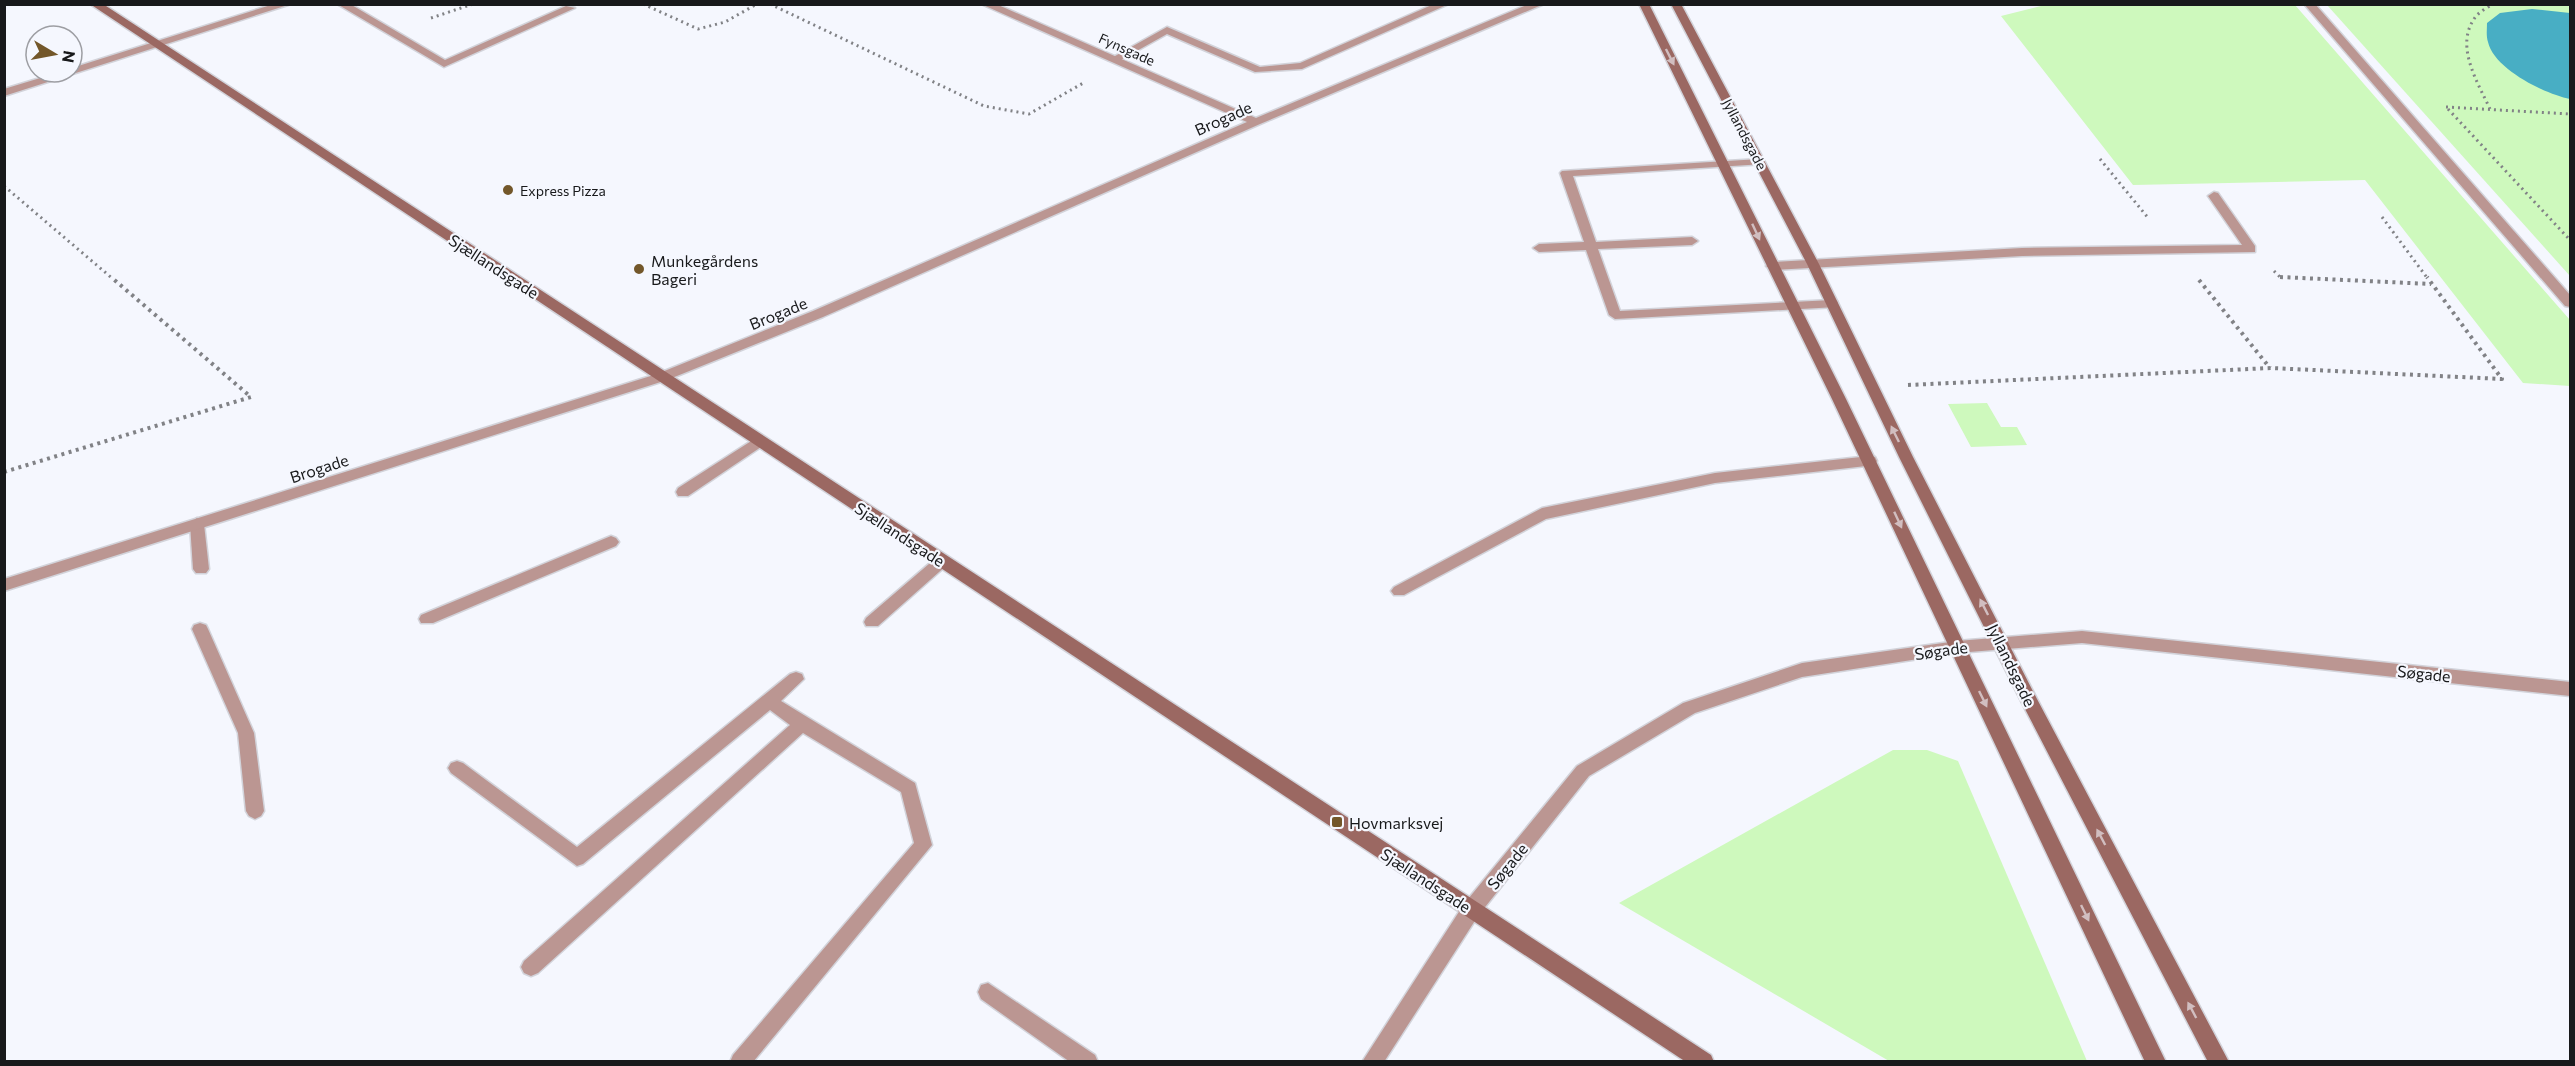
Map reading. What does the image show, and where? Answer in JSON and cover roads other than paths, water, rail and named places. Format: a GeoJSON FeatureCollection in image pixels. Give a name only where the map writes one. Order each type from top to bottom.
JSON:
{"type":"FeatureCollection","features":[{"type":"Feature","properties":{"kind":"street","name":"Sjællandsgade"},"geometry":{"type":"LineString","coordinates":[[95,4],[1704,1062]]}},
{"type":"Feature","properties":{"kind":"street"},"geometry":{"type":"LineString","coordinates":[[4,93],[286,4]]}},
{"type":"Feature","properties":{"kind":"street"},"geometry":{"type":"LineString","coordinates":[[342,4],[444,64],[570,8]]}},
{"type":"Feature","properties":{"kind":"street","name":"Fynsgade"},"geometry":{"type":"LineString","coordinates":[[986,4],[1256,122]]}},
{"type":"Feature","properties":{"kind":"street"},"geometry":{"type":"LineString","coordinates":[[1117,61],[1167,30],[1259,70],[1302,66],[1444,4]]}},
{"type":"Feature","properties":{"kind":"street","name":"Brogade"},"geometry":{"type":"LineString","coordinates":[[4,585],[662,377],[818,314],[1256,122],[1539,4]]}},
{"type":"Feature","properties":{"kind":"street","name":"Jyllandsgade"},"geometry":{"type":"LineString","coordinates":[[1644,4],[1791,306],[1870,461],[2157,1062]]}},
{"type":"Feature","properties":{"kind":"street","name":"Jyllandsgade"},"geometry":{"type":"LineString","coordinates":[[1676,4],[1813,264],[2031,704],[2219,1062]]}},
{"type":"Feature","properties":{"kind":"street"},"geometry":{"type":"LineString","coordinates":[[2309,4],[2571,303]]}},
{"type":"Feature","properties":{"kind":"street"},"geometry":{"type":"LineString","coordinates":[[1760,162],[1566,173],[1615,315],[1832,304]]}},
{"type":"Feature","properties":{"kind":"street"},"geometry":{"type":"LineString","coordinates":[[1772,266],[2022,252],[2251,249],[2214,196]]}},
{"type":"Feature","properties":{"kind":"street"},"geometry":{"type":"LineString","coordinates":[[1539,248],[1692,241]]}},
{"type":"Feature","properties":{"kind":"street"},"geometry":{"type":"LineString","coordinates":[[684,492],[759,441]]}},
{"type":"Feature","properties":{"kind":"street"},"geometry":{"type":"LineString","coordinates":[[1399,591],[1542,514],[1715,478],[1870,461]]}},
{"type":"Feature","properties":{"kind":"street"},"geometry":{"type":"LineString","coordinates":[[197,524],[201,569]]}},
{"type":"Feature","properties":{"kind":"street"},"geometry":{"type":"LineString","coordinates":[[427,619],[611,542]]}},
{"type":"Feature","properties":{"kind":"street"},"geometry":{"type":"LineString","coordinates":[[872,622],[942,561]]}},
{"type":"Feature","properties":{"kind":"street"},"geometry":{"type":"LineString","coordinates":[[200,629],[246,733],[255,811]]}},
{"type":"Feature","properties":{"kind":"street","name":"Søgade"},"geometry":{"type":"LineString","coordinates":[[1471,910],[1583,771],[1689,708],[1802,670],[1957,647],[2082,637],[2571,689]]}},
{"type":"Feature","properties":{"kind":"street"},"geometry":{"type":"LineString","coordinates":[[457,768],[577,858],[796,679]]}},
{"type":"Feature","properties":{"kind":"street"},"geometry":{"type":"LineString","coordinates":[[740,1062],[923,845],[909,788],[802,724],[769,701]]}},
{"type":"Feature","properties":{"kind":"street"},"geometry":{"type":"LineString","coordinates":[[531,967],[802,724]]}},
{"type":"Feature","properties":{"kind":"street"},"geometry":{"type":"LineString","coordinates":[[1372,1062],[1471,910]]}},
{"type":"Feature","properties":{"kind":"street"},"geometry":{"type":"LineString","coordinates":[[988,992],[1088,1062]]}},
{"type":"Feature","properties":{"kind":"water"},"geometry":{"type":"Polygon","coordinates":[[[2532,9],[2570,13],[2570,99],[2547,92],[2522,79],[2500,62],[2492,52],[2488,42],[2487,23],[2500,13],[2532,9]]]}},
{"type":"Feature","properties":{"kind":"place","name":"Express Pizza"},"geometry":{"type":"Point","coordinates":[508,190]}},
{"type":"Feature","properties":{"kind":"place","name":"Munkegårdens Bageri"},"geometry":{"type":"Point","coordinates":[639,269]}},
{"type":"Feature","properties":{"kind":"place","name":"Hovmarksvej"},"geometry":{"type":"Point","coordinates":[1337,822]}}]}
